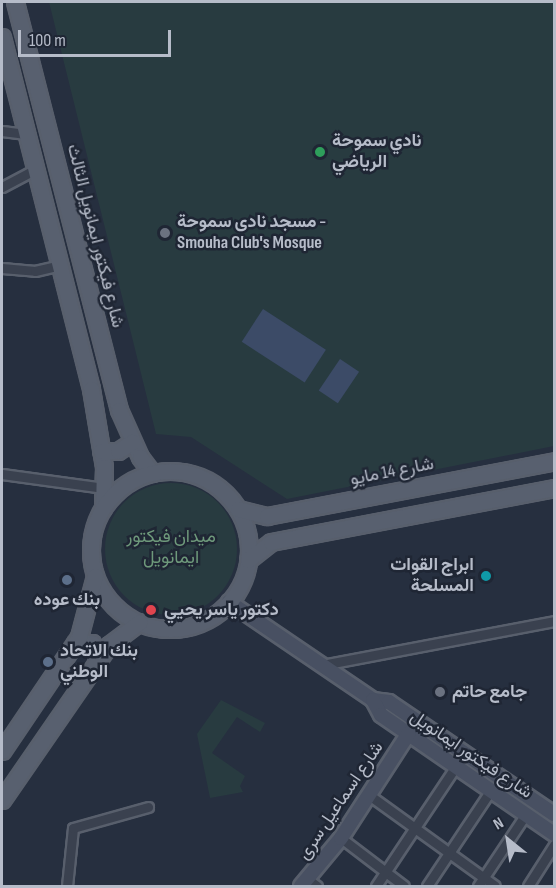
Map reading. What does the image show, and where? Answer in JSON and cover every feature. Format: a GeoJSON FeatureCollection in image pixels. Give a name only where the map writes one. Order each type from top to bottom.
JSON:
{"type":"FeatureCollection","features":[{"type":"Feature","properties":{"kind":"main road","name":"شارع فيكتور ايمانويل الثالث"},"geometry":{"type":"LineString","coordinates":[[15,2],[119,410],[132,442],[152,473]]}},
{"type":"Feature","properties":{"kind":"main road"},"geometry":{"type":"LineString","coordinates":[[2,37],[91,389],[101,451],[104,488],[103,508],[92,536],[95,576],[86,622],[75,644],[2,751]]}},
{"type":"Feature","properties":{"kind":"main road"},"geometry":{"type":"LineString","coordinates":[[101,451],[118,451],[132,442]]}},
{"type":"Feature","properties":{"kind":"main road","name":"شارع 14 مايو"},"geometry":{"type":"LineString","coordinates":[[238,509],[267,516],[555,461]]}},
{"type":"Feature","properties":{"kind":"main road"},"geometry":{"type":"LineString","coordinates":[[95,576],[109,600],[139,622],[163,628],[188,626],[210,617],[229,602],[238,589],[248,560],[246,529],[238,509],[214,484],[194,475],[152,473],[119,490],[103,508]]}},
{"type":"Feature","properties":{"kind":"main road"},"geometry":{"type":"LineString","coordinates":[[248,560],[271,542],[555,488]]}},
{"type":"Feature","properties":{"kind":"main road","name":"شارع فيكتور ايمانويل"},"geometry":{"type":"LineString","coordinates":[[229,602],[373,700],[389,702],[555,814]]}},
{"type":"Feature","properties":{"kind":"main road"},"geometry":{"type":"LineString","coordinates":[[2,800],[98,660],[122,632],[139,622]]}},
{"type":"Feature","properties":{"kind":"main road"},"geometry":{"type":"LineString","coordinates":[[75,644],[93,643],[98,660]]}},
{"type":"Feature","properties":{"kind":"main road","name":"شارع فيكتور ايمانويل"},"geometry":{"type":"LineString","coordinates":[[373,700],[381,715],[555,834]]}},
{"type":"Feature","properties":{"kind":"main road","name":"شارع اسماعيل سرى"},"geometry":{"type":"LineString","coordinates":[[309,884],[409,733]]}},
{"type":"Feature","properties":{"kind":"street"},"geometry":{"type":"LineString","coordinates":[[2,131],[28,134]]}},
{"type":"Feature","properties":{"kind":"street"},"geometry":{"type":"LineString","coordinates":[[2,187],[36,169]]}},
{"type":"Feature","properties":{"kind":"street"},"geometry":{"type":"LineString","coordinates":[[2,268],[35,271],[60,265]]}},
{"type":"Feature","properties":{"kind":"street"},"geometry":{"type":"LineString","coordinates":[[2,474],[104,488]]}},
{"type":"Feature","properties":{"kind":"street"},"geometry":{"type":"LineString","coordinates":[[322,666],[555,621]]}},
{"type":"Feature","properties":{"kind":"street"},"geometry":{"type":"LineString","coordinates":[[376,886],[456,766]]}},
{"type":"Feature","properties":{"kind":"street"},"geometry":{"type":"LineString","coordinates":[[427,886],[491,790]]}},
{"type":"Feature","properties":{"kind":"street"},"geometry":{"type":"LineString","coordinates":[[369,795],[449,853],[481,882],[495,886]]}},
{"type":"Feature","properties":{"kind":"street"},"geometry":{"type":"LineString","coordinates":[[67,886],[73,828],[148,807]]}},
{"type":"Feature","properties":{"kind":"street"},"geometry":{"type":"LineString","coordinates":[[481,882],[526,814]]}},
{"type":"Feature","properties":{"kind":"street"},"geometry":{"type":"LineString","coordinates":[[341,838],[404,886]]}},
{"type":"Feature","properties":{"kind":"street"},"geometry":{"type":"LineString","coordinates":[[528,886],[555,845]]}},
{"type":"Feature","properties":{"kind":"green space","name":"نادي سموحة الرياضي"},"geometry":{"type":"Polygon","coordinates":[[[49,2],[554,2],[554,446],[287,499],[191,437],[156,434],[49,2]]]}},
{"type":"Feature","properties":{"kind":"green space","name":"ميدان فيكتور ايمانويل"},"geometry":{"type":"Polygon","coordinates":[[[171,483],[196,488],[218,502],[232,524],[237,549],[232,574],[218,596],[196,610],[171,615],[146,610],[124,596],[110,574],[105,549],[110,524],[124,502],[146,488],[171,483]]]}},
{"type":"Feature","properties":{"kind":"green space"},"geometry":{"type":"Polygon","coordinates":[[[221,700],[265,723],[260,732],[237,717],[212,753],[245,776],[240,786],[243,792],[210,798],[197,734],[221,700]]]}},
{"type":"Feature","properties":{"kind":"water"},"geometry":{"type":"Polygon","coordinates":[[[263,309],[326,350],[305,383],[242,342],[263,309]]]}},
{"type":"Feature","properties":{"kind":"water"},"geometry":{"type":"Polygon","coordinates":[[[340,359],[359,372],[338,403],[319,391],[340,359]]]}},
{"type":"Feature","properties":{"kind":"place","name":"نادي سموحة الرياضي"},"geometry":{"type":"Point","coordinates":[320,152]}},
{"type":"Feature","properties":{"kind":"place","name":"مسجد نادى سموحة - Smouha Club's Mosque"},"geometry":{"type":"Point","coordinates":[165,233]}},
{"type":"Feature","properties":{"kind":"place","name":"ابراج القوات المسلحة"},"geometry":{"type":"Point","coordinates":[486,576]}},
{"type":"Feature","properties":{"kind":"place","name":"بنك عوده"},"geometry":{"type":"Point","coordinates":[67,580]}},
{"type":"Feature","properties":{"kind":"place","name":"دكتور ياسر يحيي"},"geometry":{"type":"Point","coordinates":[151,610]}},
{"type":"Feature","properties":{"kind":"place","name":"بنك الاتحاد الوطني"},"geometry":{"type":"Point","coordinates":[48,662]}},
{"type":"Feature","properties":{"kind":"place","name":"جامع حاتم"},"geometry":{"type":"Point","coordinates":[440,692]}}]}
